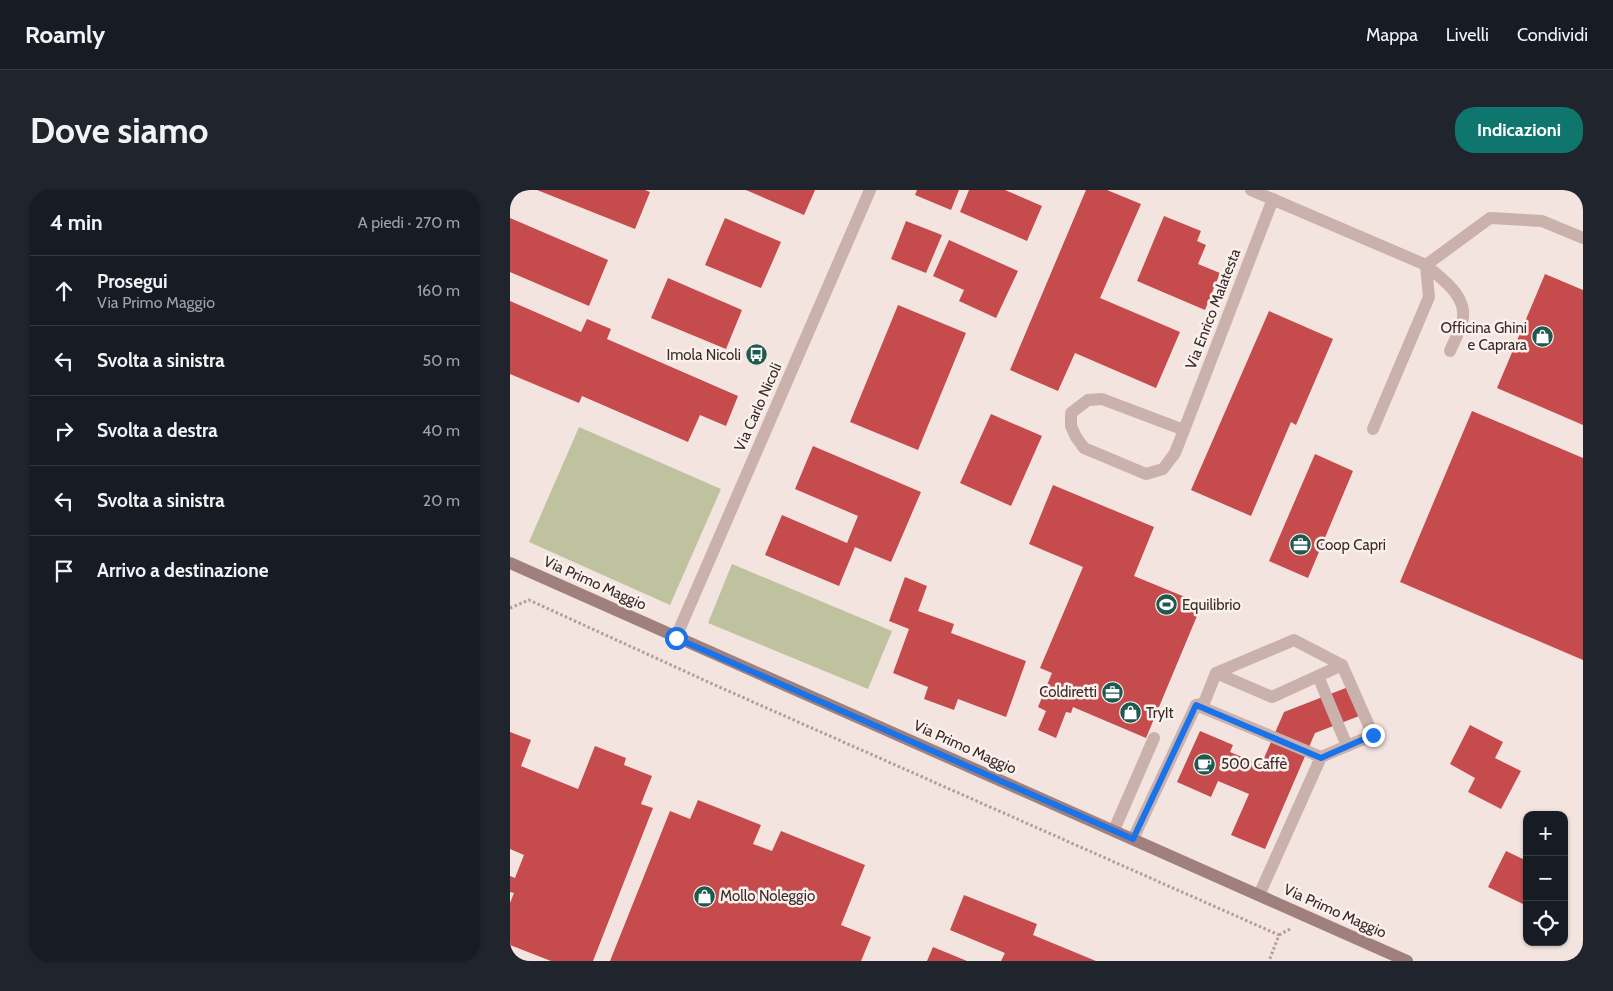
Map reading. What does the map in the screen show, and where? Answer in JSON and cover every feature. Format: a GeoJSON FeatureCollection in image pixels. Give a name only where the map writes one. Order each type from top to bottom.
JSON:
{"type":"FeatureCollection","features":[{"type":"Feature","properties":{"kind":"street","name":"Via Carlo Nicoli"},"geometry":{"type":"LineString","coordinates":[[676,638],[870,190]]}},
{"type":"Feature","properties":{"kind":"street"},"geometry":{"type":"LineString","coordinates":[[1251,190],[1426,264],[1458,295],[1462,305],[1463,318],[1450,351]]}},
{"type":"Feature","properties":{"kind":"street","name":"Via Enrico Malatesta"},"geometry":{"type":"LineString","coordinates":[[1184,430],[1102,399],[1088,400],[1071,413],[1071,426],[1084,448],[1146,474],[1163,469],[1175,453],[1184,430],[1273,199]]}},
{"type":"Feature","properties":{"kind":"street"},"geometry":{"type":"LineString","coordinates":[[1426,264],[1490,218],[1542,221],[1583,238]]}},
{"type":"Feature","properties":{"kind":"street"},"geometry":{"type":"LineString","coordinates":[[1373,429],[1429,297],[1426,264]]}},
{"type":"Feature","properties":{"kind":"street","name":"Via Primo Maggio"},"geometry":{"type":"LineString","coordinates":[[510,564],[1407,961]]}},
{"type":"Feature","properties":{"kind":"street"},"geometry":{"type":"LineString","coordinates":[[1196,705],[1204,703],[1216,673],[1294,640],[1342,665],[1373,735],[1321,758],[1260,895]]}},
{"type":"Feature","properties":{"kind":"street"},"geometry":{"type":"LineString","coordinates":[[1216,673],[1272,696],[1342,665]]}},
{"type":"Feature","properties":{"kind":"street"},"geometry":{"type":"LineString","coordinates":[[1318,676],[1347,746]]}},
{"type":"Feature","properties":{"kind":"street"},"geometry":{"type":"LineString","coordinates":[[1196,705],[1321,758]]}},
{"type":"Feature","properties":{"kind":"street"},"geometry":{"type":"LineString","coordinates":[[1133,839],[1196,705]]}},
{"type":"Feature","properties":{"kind":"street"},"geometry":{"type":"LineString","coordinates":[[1114,830],[1154,738]]}},
{"type":"Feature","properties":{"kind":"path"},"geometry":{"type":"LineString","coordinates":[[510,608],[529,600],[726,690],[1279,935],[1269,961]]}},
{"type":"Feature","properties":{"kind":"green space"},"geometry":{"type":"Polygon","coordinates":[[[579,427],[721,489],[670,605],[529,542],[579,427]]]}},
{"type":"Feature","properties":{"kind":"green space"},"geometry":{"type":"Polygon","coordinates":[[[732,564],[892,631],[868,689],[708,623],[732,564]]]}},
{"type":"Feature","properties":{"kind":"building"},"geometry":{"type":"Polygon","coordinates":[[[537,190],[645,190],[650,192],[635,229],[537,190]]]}},
{"type":"Feature","properties":{"kind":"building"},"geometry":{"type":"Polygon","coordinates":[[[746,190],[815,190],[804,215],[746,190]]]}},
{"type":"Feature","properties":{"kind":"building"},"geometry":{"type":"Polygon","coordinates":[[[917,190],[959,190],[951,210],[915,195],[917,190]]]}},
{"type":"Feature","properties":{"kind":"building"},"geometry":{"type":"Polygon","coordinates":[[[969,190],[1005,190],[1042,206],[1027,241],[960,212],[969,190]]]}},
{"type":"Feature","properties":{"kind":"building"},"geometry":{"type":"Polygon","coordinates":[[[1086,190],[1107,190],[1141,204],[1100,298],[1180,332],[1156,388],[1075,353],[1058,391],[1010,370],[1086,190]]]}},
{"type":"Feature","properties":{"kind":"building"},"geometry":{"type":"Polygon","coordinates":[[[1164,216],[1201,231],[1197,241],[1206,245],[1198,264],[1220,273],[1205,310],[1137,281],[1164,216]]]}},
{"type":"Feature","properties":{"kind":"building"},"geometry":{"type":"Polygon","coordinates":[[[510,218],[608,260],[589,306],[510,272],[510,218]]]}},
{"type":"Feature","properties":{"kind":"building"},"geometry":{"type":"Polygon","coordinates":[[[725,218],[781,242],[761,288],[705,265],[725,218]]]}},
{"type":"Feature","properties":{"kind":"building"},"geometry":{"type":"Polygon","coordinates":[[[906,221],[942,235],[926,273],[891,259],[906,221]]]}},
{"type":"Feature","properties":{"kind":"building"},"geometry":{"type":"Polygon","coordinates":[[[949,240],[1018,271],[996,318],[959,301],[964,290],[933,276],[949,240]]]}},
{"type":"Feature","properties":{"kind":"building"},"geometry":{"type":"Polygon","coordinates":[[[1545,274],[1583,290],[1583,425],[1497,388],[1545,274]]]}},
{"type":"Feature","properties":{"kind":"building"},"geometry":{"type":"Polygon","coordinates":[[[668,278],[742,310],[726,349],[651,318],[668,278]]]}},
{"type":"Feature","properties":{"kind":"building"},"geometry":{"type":"Polygon","coordinates":[[[510,301],[581,332],[587,319],[611,329],[607,339],[738,396],[726,426],[700,415],[688,442],[582,396],[579,403],[510,374],[510,301]]]}},
{"type":"Feature","properties":{"kind":"building"},"geometry":{"type":"Polygon","coordinates":[[[898,305],[966,333],[918,450],[850,422],[898,305]]]}},
{"type":"Feature","properties":{"kind":"building"},"geometry":{"type":"Polygon","coordinates":[[[1269,311],[1333,339],[1296,425],[1291,422],[1251,516],[1191,490],[1269,311]]]}},
{"type":"Feature","properties":{"kind":"building"},"geometry":{"type":"Polygon","coordinates":[[[1472,411],[1583,458],[1583,660],[1400,582],[1472,411]]]}},
{"type":"Feature","properties":{"kind":"building"},"geometry":{"type":"Polygon","coordinates":[[[991,414],[1042,436],[1011,506],[960,483],[991,414]]]}},
{"type":"Feature","properties":{"kind":"building"},"geometry":{"type":"Polygon","coordinates":[[[813,446],[921,492],[891,562],[855,547],[839,586],[765,555],[782,515],[847,543],[858,516],[795,489],[813,446]]]}},
{"type":"Feature","properties":{"kind":"building"},"geometry":{"type":"Polygon","coordinates":[[[1315,454],[1353,471],[1308,578],[1269,561],[1315,454]]]}},
{"type":"Feature","properties":{"kind":"building"},"geometry":{"type":"Polygon","coordinates":[[[1053,485],[1154,527],[1134,576],[1202,604],[1146,738],[1073,707],[1071,713],[1066,712],[1056,738],[1038,730],[1046,711],[1038,707],[1052,673],[1040,668],[1083,567],[1029,544],[1053,485]]]}},
{"type":"Feature","properties":{"kind":"building"},"geometry":{"type":"Polygon","coordinates":[[[905,577],[927,586],[918,611],[954,624],[951,633],[1026,661],[1006,717],[958,699],[954,710],[924,699],[928,687],[893,673],[909,629],[889,621],[905,577]]]}},
{"type":"Feature","properties":{"kind":"building"},"geometry":{"type":"Polygon","coordinates":[[[1356,684],[1367,713],[1315,733],[1265,849],[1231,835],[1249,794],[1218,781],[1211,797],[1177,782],[1200,731],[1233,745],[1230,752],[1261,765],[1284,712],[1356,684]]]}},
{"type":"Feature","properties":{"kind":"building"},"geometry":{"type":"Polygon","coordinates":[[[1470,725],[1503,742],[1495,758],[1521,771],[1501,809],[1468,792],[1475,778],[1450,764],[1470,725]]]}},
{"type":"Feature","properties":{"kind":"building"},"geometry":{"type":"Polygon","coordinates":[[[510,732],[531,740],[521,766],[578,789],[595,746],[626,758],[624,765],[652,776],[641,804],[653,808],[593,961],[551,961],[510,945],[510,903],[514,893],[510,892],[510,876],[515,878],[524,855],[510,849],[510,732]]]}},
{"type":"Feature","properties":{"kind":"building"},"geometry":{"type":"Polygon","coordinates":[[[698,800],[761,825],[753,844],[772,851],[781,831],[865,865],[841,925],[871,937],[861,961],[610,961],[670,811],[690,819],[698,800]]]}},
{"type":"Feature","properties":{"kind":"building"},"geometry":{"type":"Polygon","coordinates":[[[1506,851],[1523,859],[1523,904],[1488,887],[1506,851]]]}},
{"type":"Feature","properties":{"kind":"building"},"geometry":{"type":"Polygon","coordinates":[[[964,895],[1037,924],[1033,935],[1096,961],[1001,961],[1005,953],[950,930],[964,895]]]}},
{"type":"Feature","properties":{"kind":"building"},"geometry":{"type":"Polygon","coordinates":[[[933,947],[967,961],[927,961],[933,947]]]}},
{"type":"Feature","properties":{"kind":"place","name":"Officina Ghini e Caprara"},"geometry":{"type":"Point","coordinates":[1543,337]}},
{"type":"Feature","properties":{"kind":"place","name":"Imola Nicoli"},"geometry":{"type":"Point","coordinates":[757,355]}},
{"type":"Feature","properties":{"kind":"place","name":"Coop Capri"},"geometry":{"type":"Point","coordinates":[1300,545]}},
{"type":"Feature","properties":{"kind":"place","name":"Equilibrio"},"geometry":{"type":"Point","coordinates":[1166,605]}},
{"type":"Feature","properties":{"kind":"place","name":"Coldiretti"},"geometry":{"type":"Point","coordinates":[1113,692]}},
{"type":"Feature","properties":{"kind":"place","name":"TryIt"},"geometry":{"type":"Point","coordinates":[1130,713]}},
{"type":"Feature","properties":{"kind":"place","name":"500 Caffè"},"geometry":{"type":"Point","coordinates":[1205,764]}},
{"type":"Feature","properties":{"kind":"place","name":"Mollo Noleggio"},"geometry":{"type":"Point","coordinates":[704,896]}},
{"type":"Feature","properties":{"kind":"route"},"geometry":{"type":"LineString","coordinates":[[676,638],[1133,839],[1196,705],[1321,758],[1373,735]]}}]}
